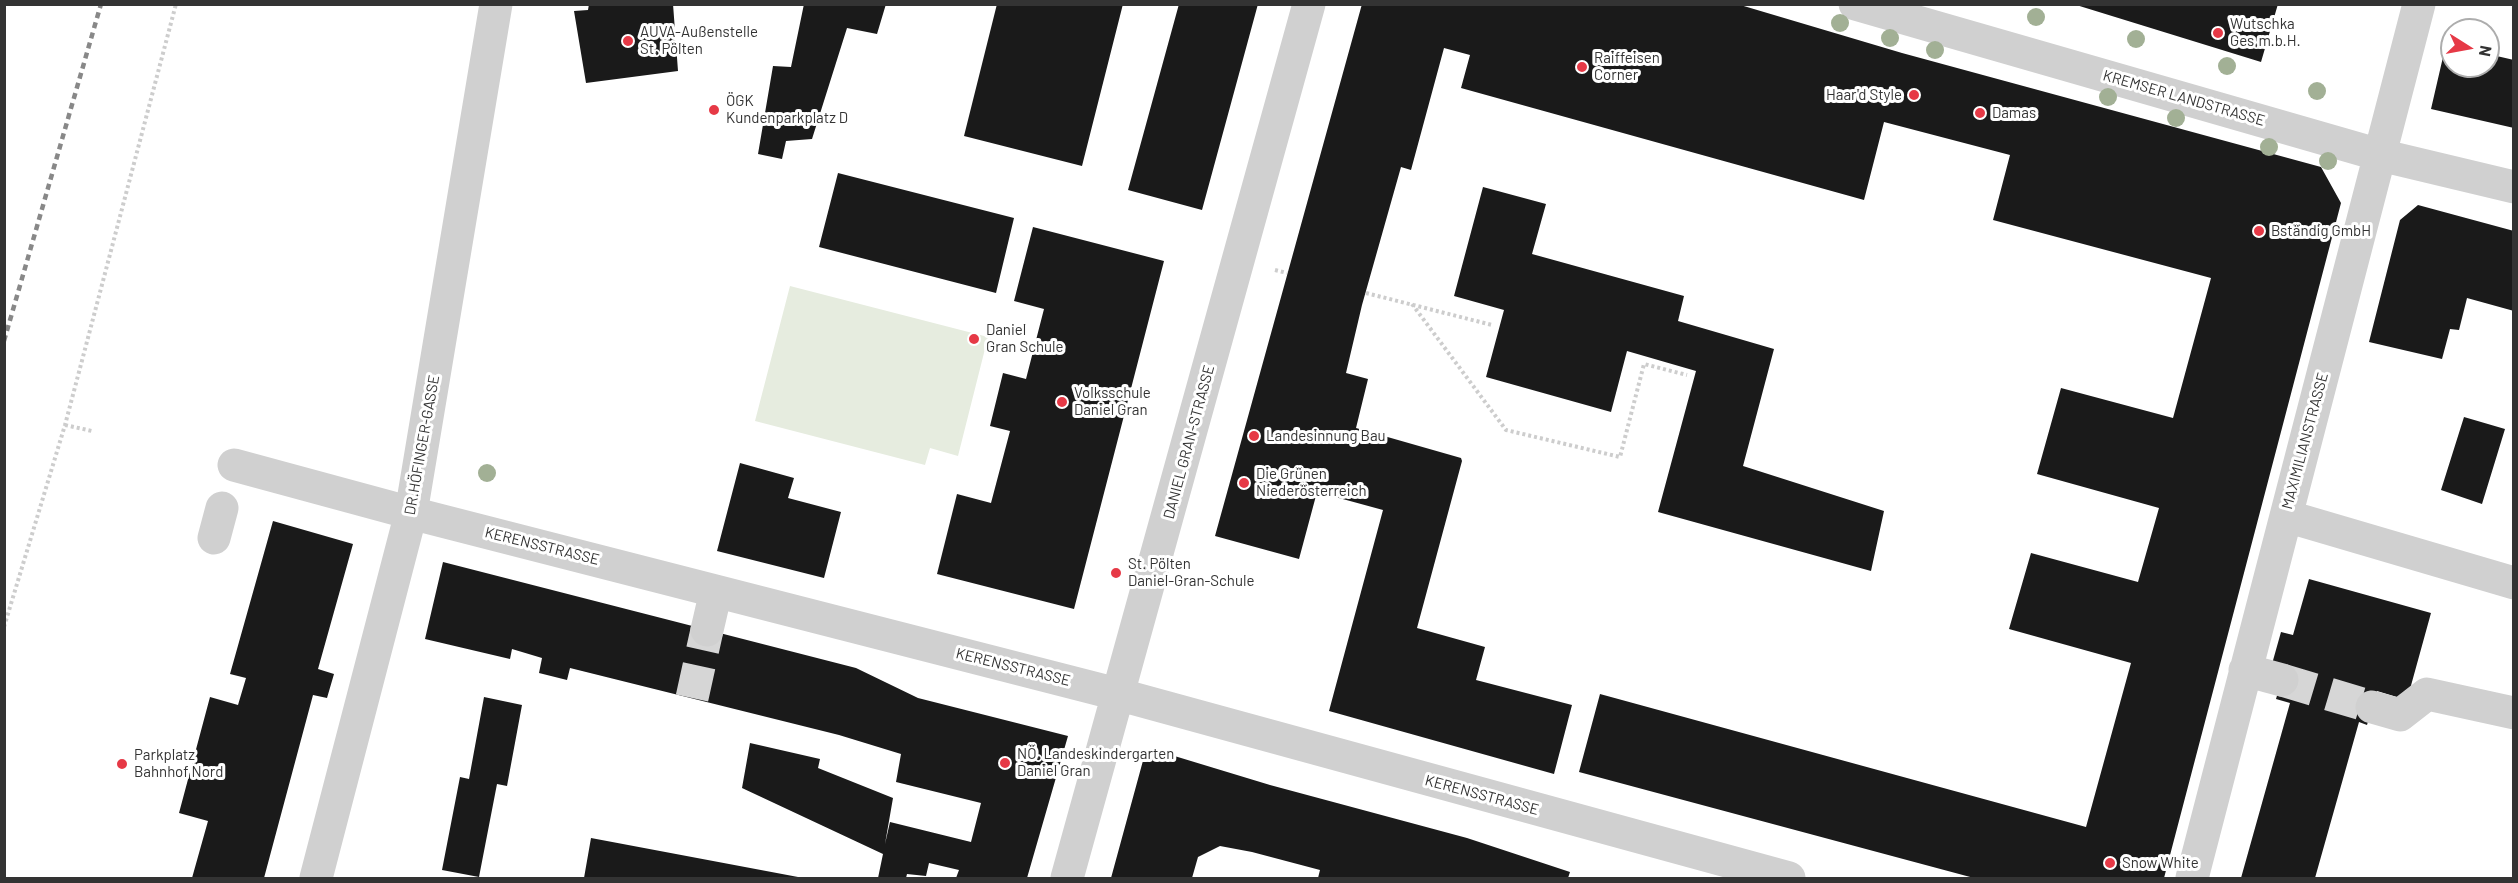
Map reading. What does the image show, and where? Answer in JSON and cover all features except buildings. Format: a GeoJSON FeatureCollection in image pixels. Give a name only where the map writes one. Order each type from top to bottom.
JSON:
{"type":"FeatureCollection","features":[{"type":"Feature","properties":{"kind":"street","name":"DR.HÖFINGER-GASSE"},"geometry":{"type":"LineString","coordinates":[[316,879],[411,513],[496,4]]}},
{"type":"Feature","properties":{"kind":"street","name":"DANIEL GRAN-STRASSE"},"geometry":{"type":"LineString","coordinates":[[1067,879],[1309,4]]}},
{"type":"Feature","properties":{"kind":"street","name":"MAXIMILIANSTRASSE"},"geometry":{"type":"LineString","coordinates":[[2192,879],[2419,4]]}},
{"type":"Feature","properties":{"kind":"street","name":"KREMSER LANDSTRASSE"},"geometry":{"type":"LineString","coordinates":[[1860,5],[2380,154],[2514,187]]}},
{"type":"Feature","properties":{"kind":"street","name":"KERENSSTRASSE"},"geometry":{"type":"LineString","coordinates":[[234,465],[411,513],[1117,694],[1789,879]]}},
{"type":"Feature","properties":{"kind":"street"},"geometry":{"type":"LineString","coordinates":[[2286,516],[2514,583]]}},
{"type":"Feature","properties":{"kind":"street"},"geometry":{"type":"LineString","coordinates":[[706,630],[716,591]]}},
{"type":"Feature","properties":{"kind":"street"},"geometry":{"type":"LineString","coordinates":[[2245,670],[2282,680]]}},
{"type":"Feature","properties":{"kind":"street"},"geometry":{"type":"LineString","coordinates":[[2372,707],[2400,715],[2427,694],[2514,713]]}},
{"type":"Feature","properties":{"kind":"path"},"geometry":{"type":"LineString","coordinates":[[4,627],[66,424],[176,4]]}},
{"type":"Feature","properties":{"kind":"path"},"geometry":{"type":"LineString","coordinates":[[1366,293],[1492,325]]}},
{"type":"Feature","properties":{"kind":"path"},"geometry":{"type":"LineString","coordinates":[[1412,304],[1506,430],[1620,457],[1644,364],[1687,375]]}},
{"type":"Feature","properties":{"kind":"path"},"geometry":{"type":"LineString","coordinates":[[66,424],[92,431]]}},
{"type":"Feature","properties":{"kind":"shaded area"},"geometry":{"type":"Polygon","coordinates":[[[790,286],[988,337],[958,456],[930,448],[925,465],[755,421],[790,286]]]}},
{"type":"Feature","properties":{"kind":"tunnel"},"geometry":{"type":"LineString","coordinates":[[692,698],[707,630]]}},
{"type":"Feature","properties":{"kind":"tunnel"},"geometry":{"type":"LineString","coordinates":[[2282,680],[2372,707]]}},
{"type":"Feature","properties":{"kind":"railway"},"geometry":{"type":"LineString","coordinates":[[4,341],[101,4]]}},
{"type":"Feature","properties":{"kind":"place","name":"Wutschka Ges.m.b.H."},"geometry":{"type":"Point","coordinates":[2218,33]}},
{"type":"Feature","properties":{"kind":"place","name":"AUVA-Außenstelle St. Pölten"},"geometry":{"type":"Point","coordinates":[628,41]}},
{"type":"Feature","properties":{"kind":"place","name":"Raiffeisen Corner"},"geometry":{"type":"Point","coordinates":[1582,67]}},
{"type":"Feature","properties":{"kind":"place","name":"Haar'd Style"},"geometry":{"type":"Point","coordinates":[1914,95]}},
{"type":"Feature","properties":{"kind":"place","name":"ÖGK Kundenparkplatz D"},"geometry":{"type":"Point","coordinates":[714,110]}},
{"type":"Feature","properties":{"kind":"place","name":"Damas"},"geometry":{"type":"Point","coordinates":[1980,113]}},
{"type":"Feature","properties":{"kind":"place","name":"Bständig GmbH"},"geometry":{"type":"Point","coordinates":[2259,231]}},
{"type":"Feature","properties":{"kind":"place","name":"Daniel Gran Schule"},"geometry":{"type":"Point","coordinates":[974,339]}},
{"type":"Feature","properties":{"kind":"place","name":"Volksschule Daniel Gran"},"geometry":{"type":"Point","coordinates":[1062,402]}},
{"type":"Feature","properties":{"kind":"place","name":"Landesinnung Bau"},"geometry":{"type":"Point","coordinates":[1254,436]}},
{"type":"Feature","properties":{"kind":"place","name":"Die Grünen Niederösterreich"},"geometry":{"type":"Point","coordinates":[1244,483]}},
{"type":"Feature","properties":{"kind":"place","name":"St. Pölten Daniel-Gran-Schule"},"geometry":{"type":"Point","coordinates":[1116,573]}},
{"type":"Feature","properties":{"kind":"place","name":"NÖ. Landeskindergarten Daniel Gran"},"geometry":{"type":"Point","coordinates":[1005,763]}},
{"type":"Feature","properties":{"kind":"place","name":"Parkplatz Bahnhof Nord"},"geometry":{"type":"Point","coordinates":[122,764]}},
{"type":"Feature","properties":{"kind":"place","name":"Snow White"},"geometry":{"type":"Point","coordinates":[2110,863]}}]}
